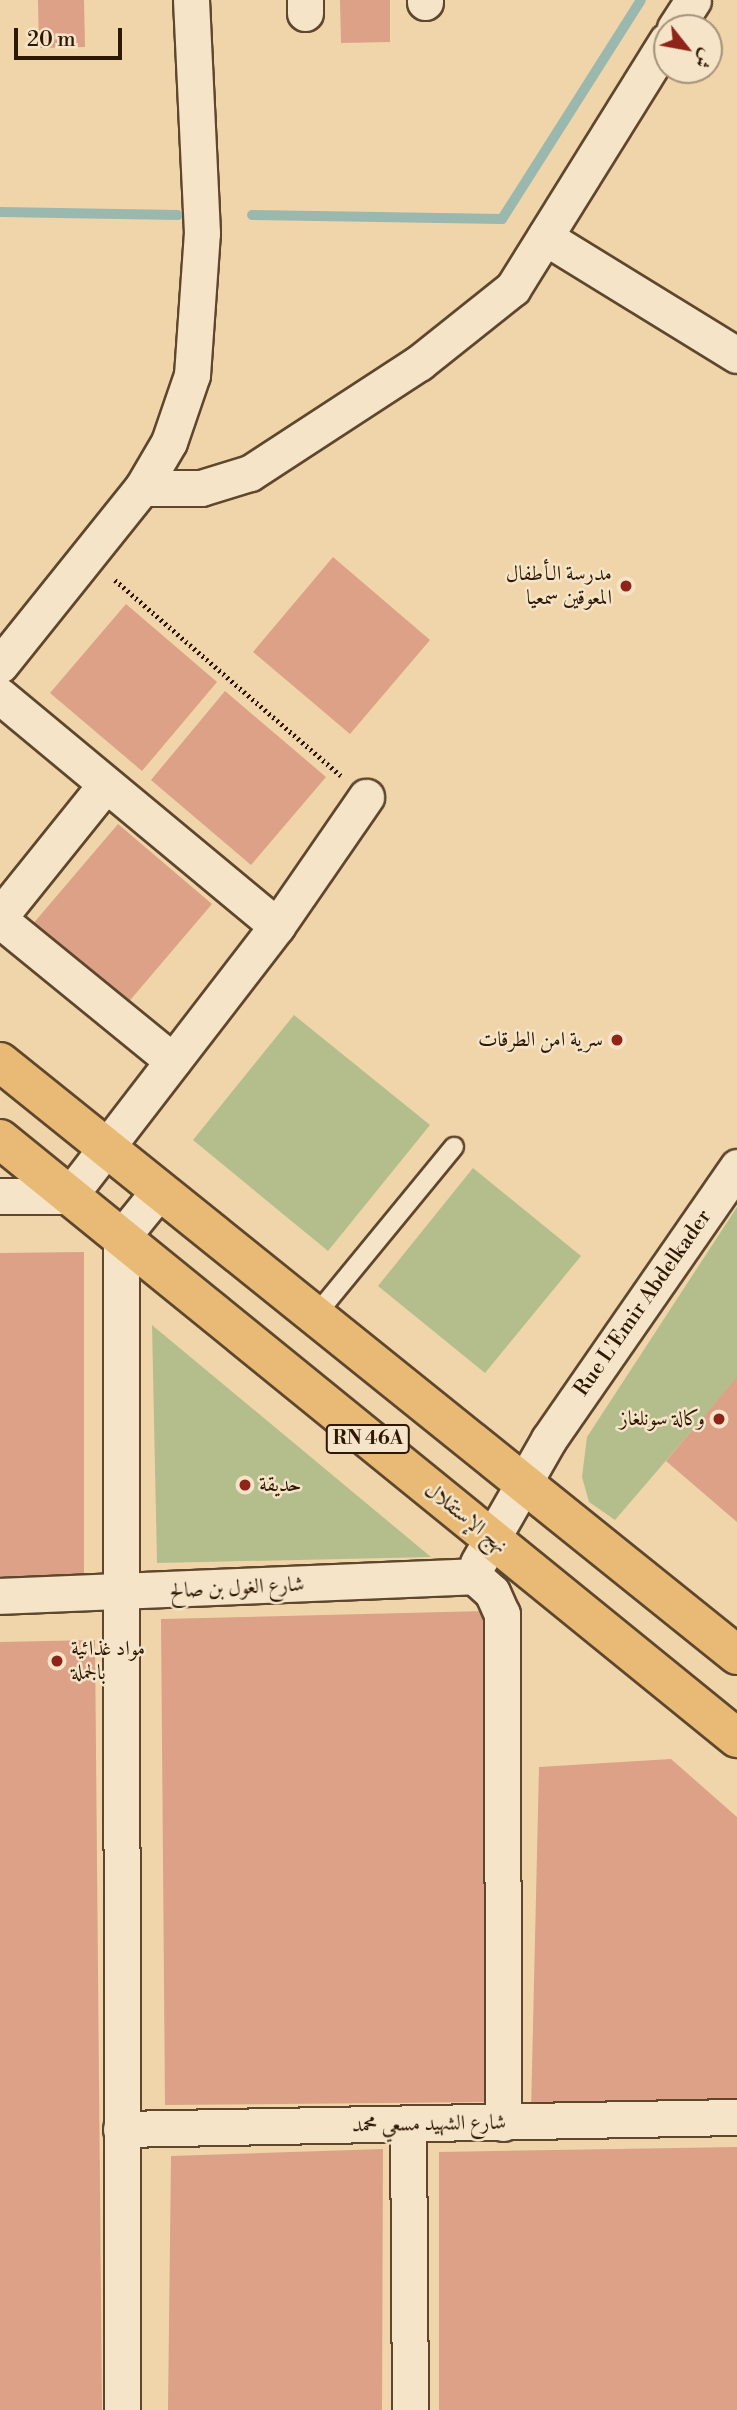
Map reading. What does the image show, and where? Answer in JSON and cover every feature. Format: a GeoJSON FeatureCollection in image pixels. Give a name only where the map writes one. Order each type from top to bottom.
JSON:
{"type":"FeatureCollection","features":[{"type":"Feature","properties":{"kind":"main road","name":"RN 46A"},"geometry":{"type":"LineString","coordinates":[[0,1062],[737,1655]]}},
{"type":"Feature","properties":{"kind":"main road","name":"نهج الإستقلال"},"geometry":{"type":"LineString","coordinates":[[0,1139],[737,1738]]}},
{"type":"Feature","properties":{"kind":"street"},"geometry":{"type":"LineString","coordinates":[[0,664],[142,488],[169,442],[192,374],[202,233],[191,0]]}},
{"type":"Feature","properties":{"kind":"street"},"geometry":{"type":"LineString","coordinates":[[142,488],[201,488],[250,473],[419,363],[513,288],[653,63]]}},
{"type":"Feature","properties":{"kind":"street"},"geometry":{"type":"LineString","coordinates":[[545,237],[737,355]]}},
{"type":"Feature","properties":{"kind":"street"},"geometry":{"type":"LineString","coordinates":[[0,696],[277,926]]}},
{"type":"Feature","properties":{"kind":"street"},"geometry":{"type":"LineString","coordinates":[[106,784],[0,918],[173,1061]]}},
{"type":"Feature","properties":{"kind":"street"},"geometry":{"type":"LineString","coordinates":[[0,1196],[69,1196],[277,926],[366,797]]}},
{"type":"Feature","properties":{"kind":"street","name":"Rue L'Emir Abdelkader"},"geometry":{"type":"LineString","coordinates":[[474,1576],[490,1538],[549,1439],[737,1167]]}},
{"type":"Feature","properties":{"kind":"street"},"geometry":{"type":"LineString","coordinates":[[122,2410],[121,1238],[159,1191]]}},
{"type":"Feature","properties":{"kind":"street"},"geometry":{"type":"LineString","coordinates":[[474,1576],[492,1592],[502,1615],[503,2123]]}},
{"type":"Feature","properties":{"kind":"street","name":"شارع الغول بن صالح"},"geometry":{"type":"LineString","coordinates":[[0,1597],[474,1576]]}},
{"type":"Feature","properties":{"kind":"street","name":"شارع الشهيد مسعي محمد"},"geometry":{"type":"LineString","coordinates":[[121,2129],[737,2117]]}},
{"type":"Feature","properties":{"kind":"street"},"geometry":{"type":"LineString","coordinates":[[408,2125],[410,2410]]}},
{"type":"Feature","properties":{"kind":"lane"},"geometry":{"type":"LineString","coordinates":[[315,1316],[454,1147]]}},
{"type":"Feature","properties":{"kind":"path"},"geometry":{"type":"LineString","coordinates":[[86,555],[366,797]]}},
{"type":"Feature","properties":{"kind":"green space"},"geometry":{"type":"Polygon","coordinates":[[[294,1015],[430,1125],[328,1251],[193,1140],[294,1015]]]}},
{"type":"Feature","properties":{"kind":"green space"},"geometry":{"type":"Polygon","coordinates":[[[473,1168],[581,1256],[485,1373],[378,1286],[473,1168]]]}},
{"type":"Feature","properties":{"kind":"green space"},"geometry":{"type":"Polygon","coordinates":[[[737,1207],[737,1378],[615,1520],[589,1502],[582,1477],[587,1437],[737,1207]]]}},
{"type":"Feature","properties":{"kind":"green space"},"geometry":{"type":"Polygon","coordinates":[[[152,1325],[431,1557],[157,1563],[152,1325]]]}},
{"type":"Feature","properties":{"kind":"building"},"geometry":{"type":"Polygon","coordinates":[[[38,0],[84,0],[85,47],[39,48],[38,0]]]}},
{"type":"Feature","properties":{"kind":"building"},"geometry":{"type":"Polygon","coordinates":[[[340,0],[390,0],[390,42],[341,43],[340,0]]]}},
{"type":"Feature","properties":{"kind":"building"},"geometry":{"type":"Polygon","coordinates":[[[333,557],[430,640],[350,734],[253,652],[333,557]]]}},
{"type":"Feature","properties":{"kind":"building"},"geometry":{"type":"Polygon","coordinates":[[[126,604],[217,682],[142,771],[50,693],[126,604]]]}},
{"type":"Feature","properties":{"kind":"building"},"geometry":{"type":"Polygon","coordinates":[[[225,691],[326,777],[251,865],[151,780],[225,691]]]}},
{"type":"Feature","properties":{"kind":"building"},"geometry":{"type":"Polygon","coordinates":[[[118,824],[212,904],[126,1005],[32,925],[118,824]]]}},
{"type":"Feature","properties":{"kind":"building"},"geometry":{"type":"Polygon","coordinates":[[[84,1252],[84,1586],[0,1587],[0,1253],[84,1252]]]}},
{"type":"Feature","properties":{"kind":"building","name":"وكالة سونلغاز"},"geometry":{"type":"Polygon","coordinates":[[[737,1377],[737,1522],[666,1461],[737,1377]]]}},
{"type":"Feature","properties":{"kind":"building"},"geometry":{"type":"Polygon","coordinates":[[[485,1611],[487,2102],[165,2105],[161,1619],[485,1611]]]}},
{"type":"Feature","properties":{"kind":"building"},"geometry":{"type":"Polygon","coordinates":[[[95,1640],[102,2410],[0,2410],[0,1642],[95,1640]]]}},
{"type":"Feature","properties":{"kind":"building"},"geometry":{"type":"Polygon","coordinates":[[[671,1759],[737,1817],[737,2107],[531,2112],[539,1767],[671,1759]]]}},
{"type":"Feature","properties":{"kind":"building"},"geometry":{"type":"Polygon","coordinates":[[[737,2147],[737,2410],[439,2410],[439,2152],[737,2147]]]}},
{"type":"Feature","properties":{"kind":"building"},"geometry":{"type":"Polygon","coordinates":[[[383,2149],[382,2410],[168,2410],[171,2156],[383,2149]]]}},
{"type":"Feature","properties":{"kind":"waterway"},"geometry":{"type":"LineString","coordinates":[[252,215],[502,219],[641,0]]}},
{"type":"Feature","properties":{"kind":"waterway"},"geometry":{"type":"LineString","coordinates":[[0,212],[178,215]]}},
{"type":"Feature","properties":{"kind":"place","name":"مدرسة الـأطفال المعوقين سمعيا"},"geometry":{"type":"Point","coordinates":[626,586]}},
{"type":"Feature","properties":{"kind":"place","name":"سرية امن الطرقات"},"geometry":{"type":"Point","coordinates":[617,1040]}},
{"type":"Feature","properties":{"kind":"place","name":"وكالة سونلغاز"},"geometry":{"type":"Point","coordinates":[719,1419]}},
{"type":"Feature","properties":{"kind":"place","name":"حديقة"},"geometry":{"type":"Point","coordinates":[245,1485]}},
{"type":"Feature","properties":{"kind":"place","name":"مواد غذائية بالجملة"},"geometry":{"type":"Point","coordinates":[57,1661]}}]}
